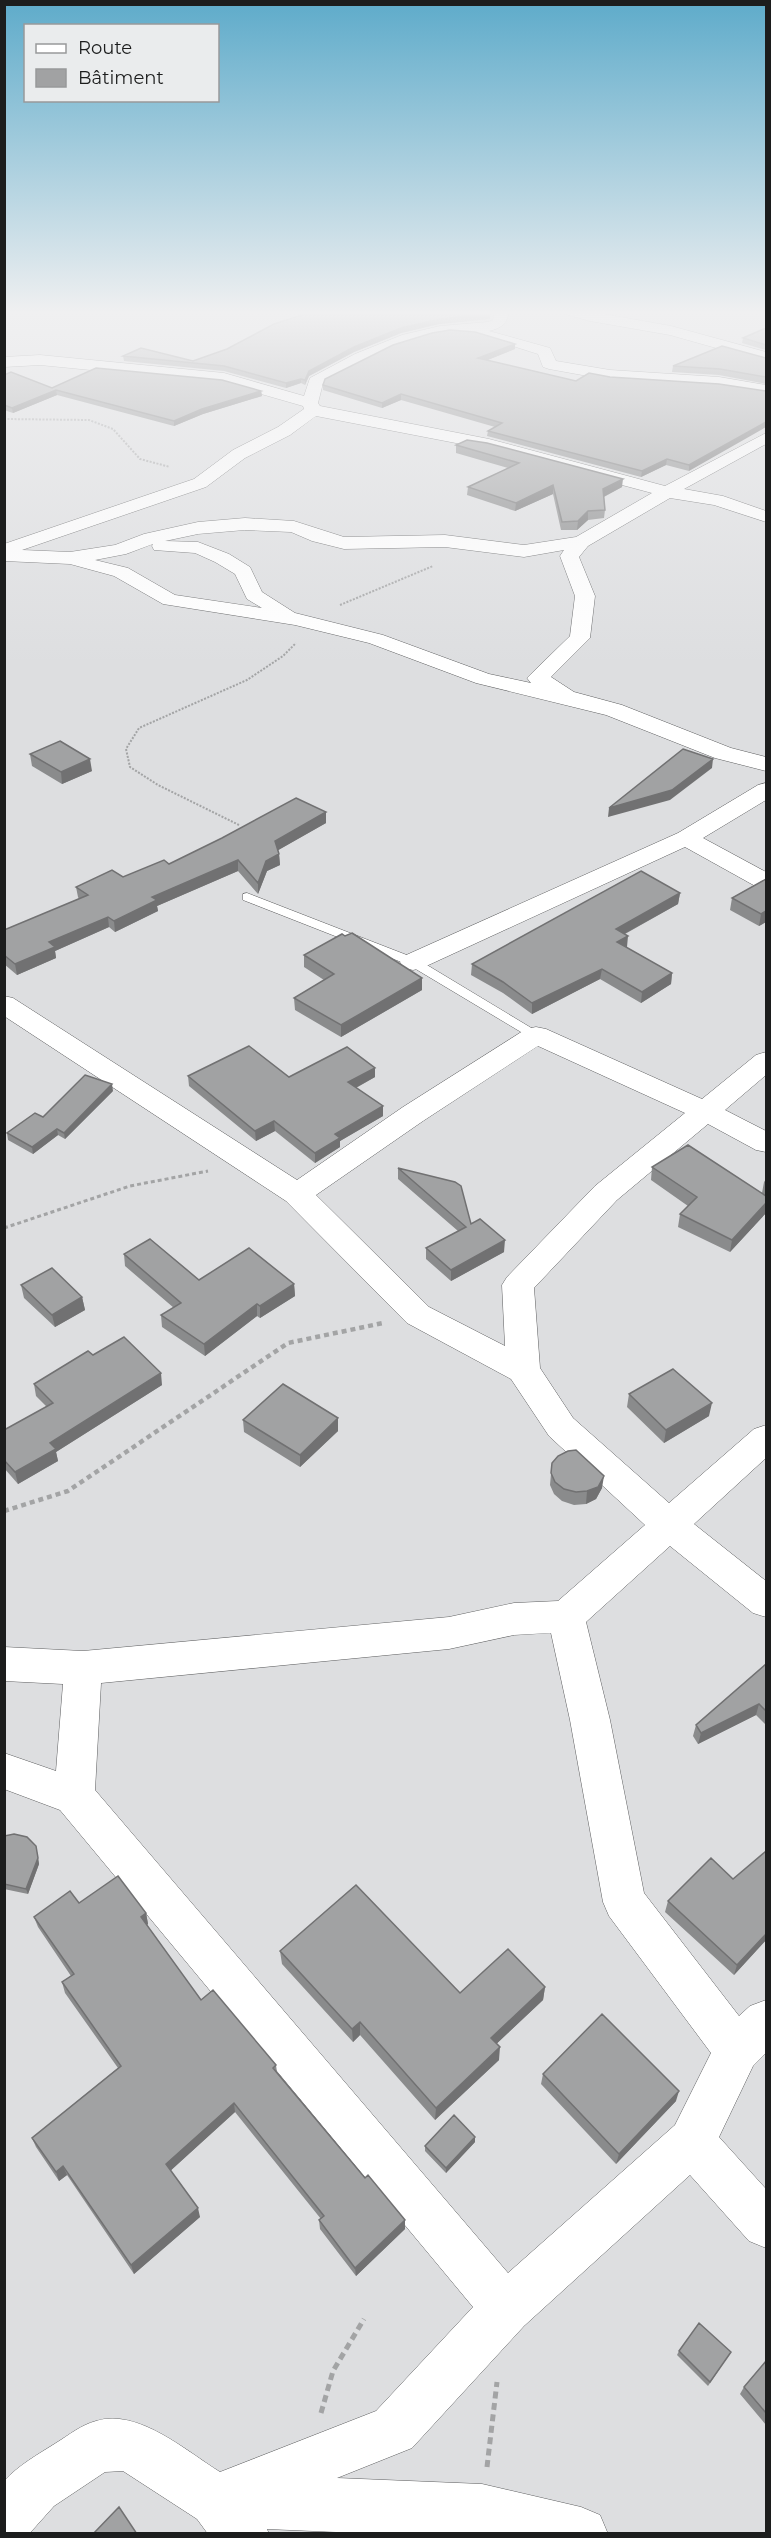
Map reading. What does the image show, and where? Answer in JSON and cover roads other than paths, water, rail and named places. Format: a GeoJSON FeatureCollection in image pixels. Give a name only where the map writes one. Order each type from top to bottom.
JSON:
{"type":"FeatureCollection","features":[{"type":"Feature","properties":{"kind":"street"},"geometry":{"type":"LineString","coordinates":[[4,550],[200,483],[239,454],[287,428]]}},
{"type":"Feature","properties":{"kind":"street"},"geometry":{"type":"LineString","coordinates":[[416,428],[668,492],[717,500],[766,517]]}},
{"type":"Feature","properties":{"kind":"street"},"geometry":{"type":"LineString","coordinates":[[284,431],[306,433]]}},
{"type":"Feature","properties":{"kind":"street"},"geometry":{"type":"LineString","coordinates":[[372,438],[460,438]]}},
{"type":"Feature","properties":{"kind":"street"},"geometry":{"type":"LineString","coordinates":[[566,697],[538,678],[580,638],[585,596],[569,556],[581,542],[699,473],[766,438]]}},
{"type":"Feature","properties":{"kind":"street"},"geometry":{"type":"LineString","coordinates":[[118,550],[151,538],[179,532],[244,524],[294,527],[319,537],[344,543],[445,541],[524,551],[581,542]]}},
{"type":"Feature","properties":{"kind":"street"},"geometry":{"type":"LineString","coordinates":[[4,555],[70,558],[118,550],[172,545],[198,548],[243,571],[254,595],[295,619]]}},
{"type":"Feature","properties":{"kind":"street"},"geometry":{"type":"LineString","coordinates":[[70,558],[121,572],[170,600],[295,619],[376,639],[483,679],[614,710],[723,753],[766,764]]}},
{"type":"Feature","properties":{"kind":"street"},"geometry":{"type":"LineString","coordinates":[[413,962],[686,838],[766,790]]}},
{"type":"Feature","properties":{"kind":"street"},"geometry":{"type":"LineString","coordinates":[[686,838],[766,882]]}},
{"type":"Feature","properties":{"kind":"street"},"geometry":{"type":"LineString","coordinates":[[4,1004],[297,1194],[418,1316],[524,1370]]}},
{"type":"Feature","properties":{"kind":"street"},"geometry":{"type":"LineString","coordinates":[[297,1194],[413,1114],[536,1035],[705,1111],[766,1143]]}},
{"type":"Feature","properties":{"kind":"street"},"geometry":{"type":"LineString","coordinates":[[766,1061],[606,1193],[518,1285],[524,1370],[561,1427],[668,1524],[766,1602]]}},
{"type":"Feature","properties":{"kind":"street"},"geometry":{"type":"LineString","coordinates":[[4,1665],[83,1668],[449,1634],[514,1619],[566,1617],[766,1438]]}},
{"type":"Feature","properties":{"kind":"street"},"geometry":{"type":"LineString","coordinates":[[229,2517],[305,2465],[394,2430],[506,2308],[692,2142],[752,2036],[624,1902],[590,1720],[566,1617]]}},
{"type":"Feature","properties":{"kind":"street"},"geometry":{"type":"LineString","coordinates":[[74,1796],[83,1668]]}},
{"type":"Feature","properties":{"kind":"street"},"geometry":{"type":"LineString","coordinates":[[4,1771],[74,1796],[506,2308]]}},
{"type":"Feature","properties":{"kind":"street"},"geometry":{"type":"LineString","coordinates":[[692,2142],[766,2224]]}},
{"type":"Feature","properties":{"kind":"street"},"geometry":{"type":"LineString","coordinates":[[4,2522],[35,2487],[98,2446],[129,2445],[229,2517],[482,2511],[581,2534]]}},
{"type":"Feature","properties":{"kind":"lane"},"geometry":{"type":"LineString","coordinates":[[247,897],[413,962],[536,1035]]}}]}
